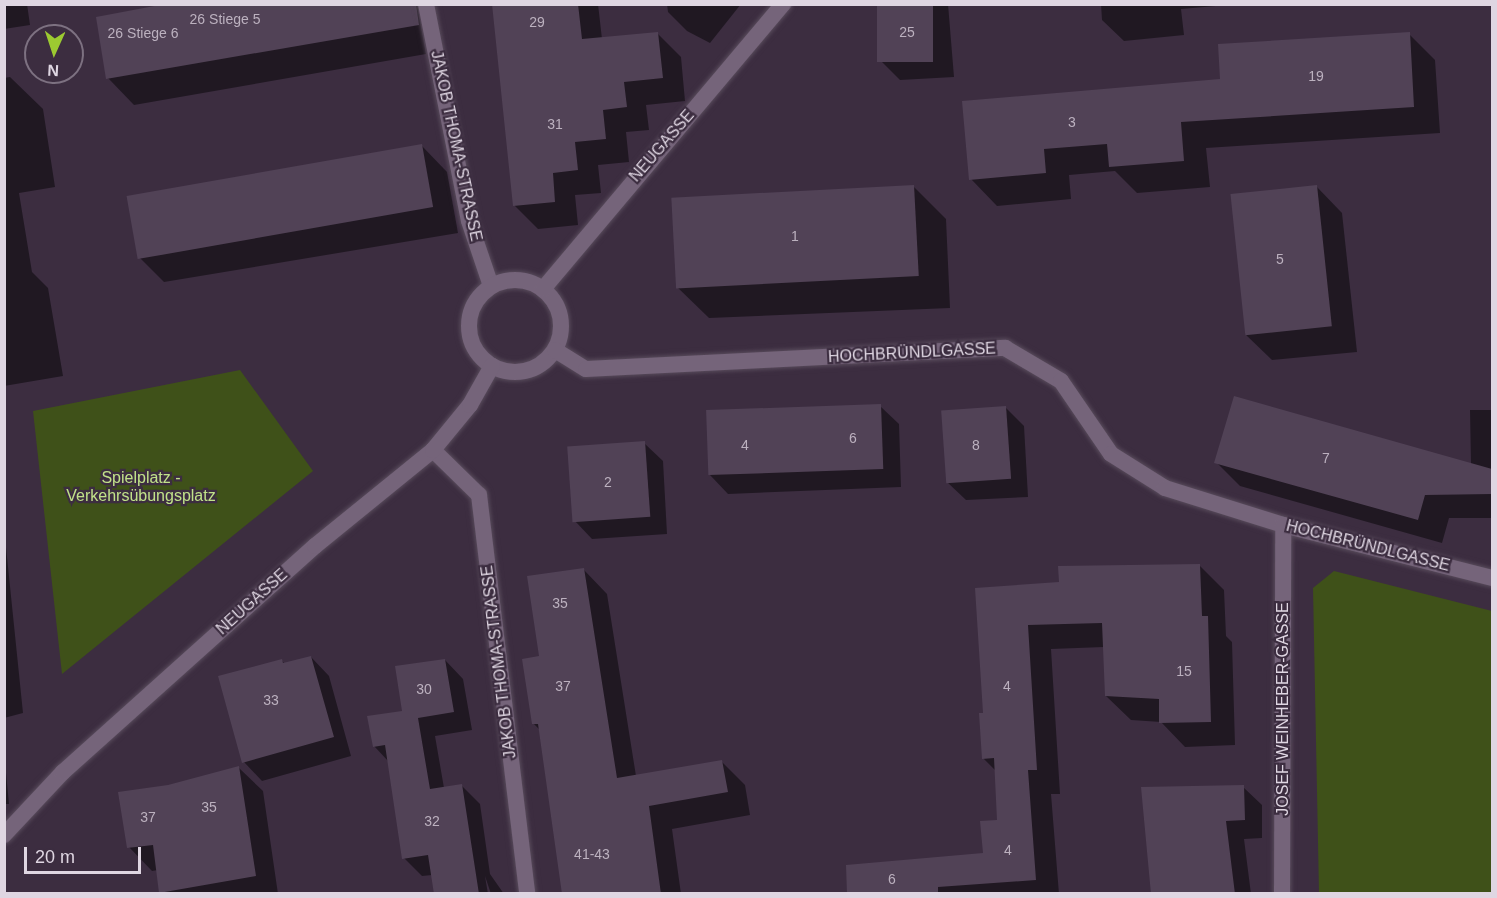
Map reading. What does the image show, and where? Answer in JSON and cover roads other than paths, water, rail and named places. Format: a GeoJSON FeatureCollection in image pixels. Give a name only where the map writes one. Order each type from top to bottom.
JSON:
{"type":"FeatureCollection","features":[{"type":"Feature","properties":{"kind":"street","name":"JAKOB THOMA-STRASSE"},"geometry":{"type":"LineString","coordinates":[[426,4],[468,221],[491,286]]}},
{"type":"Feature","properties":{"kind":"street","name":"NEUGASSE"},"geometry":{"type":"LineString","coordinates":[[543,288],[783,4]]}},
{"type":"Feature","properties":{"kind":"street"},"geometry":{"type":"LineString","coordinates":[[518,279],[543,288],[553,298],[562,324],[555,350],[534,369],[506,371],[492,366],[482,357],[470,334],[473,308],[491,286],[518,279]]}},
{"type":"Feature","properties":{"kind":"street","name":"HOCHBRÜNDLGASSE"},"geometry":{"type":"LineString","coordinates":[[555,350],[586,369],[1005,348],[1062,381],[1111,454],[1165,488],[1283,525],[1492,578]]}},
{"type":"Feature","properties":{"kind":"street","name":"NEUGASSE"},"geometry":{"type":"LineString","coordinates":[[4,835],[63,772],[315,546],[433,450],[470,405],[492,366]]}},
{"type":"Feature","properties":{"kind":"street","name":"JAKOB THOMA-STRASSE"},"geometry":{"type":"LineString","coordinates":[[433,450],[479,495],[527,894]]}},
{"type":"Feature","properties":{"kind":"street","name":"JOSEF WEINHEBER-GASSE"},"geometry":{"type":"LineString","coordinates":[[1282,894],[1283,525]]}},
{"type":"Feature","properties":{"kind":"park label","name":"Spielplatz - Verkehrsübungsplatz"},"geometry":{"type":"Point","coordinates":[141,487]}}]}
